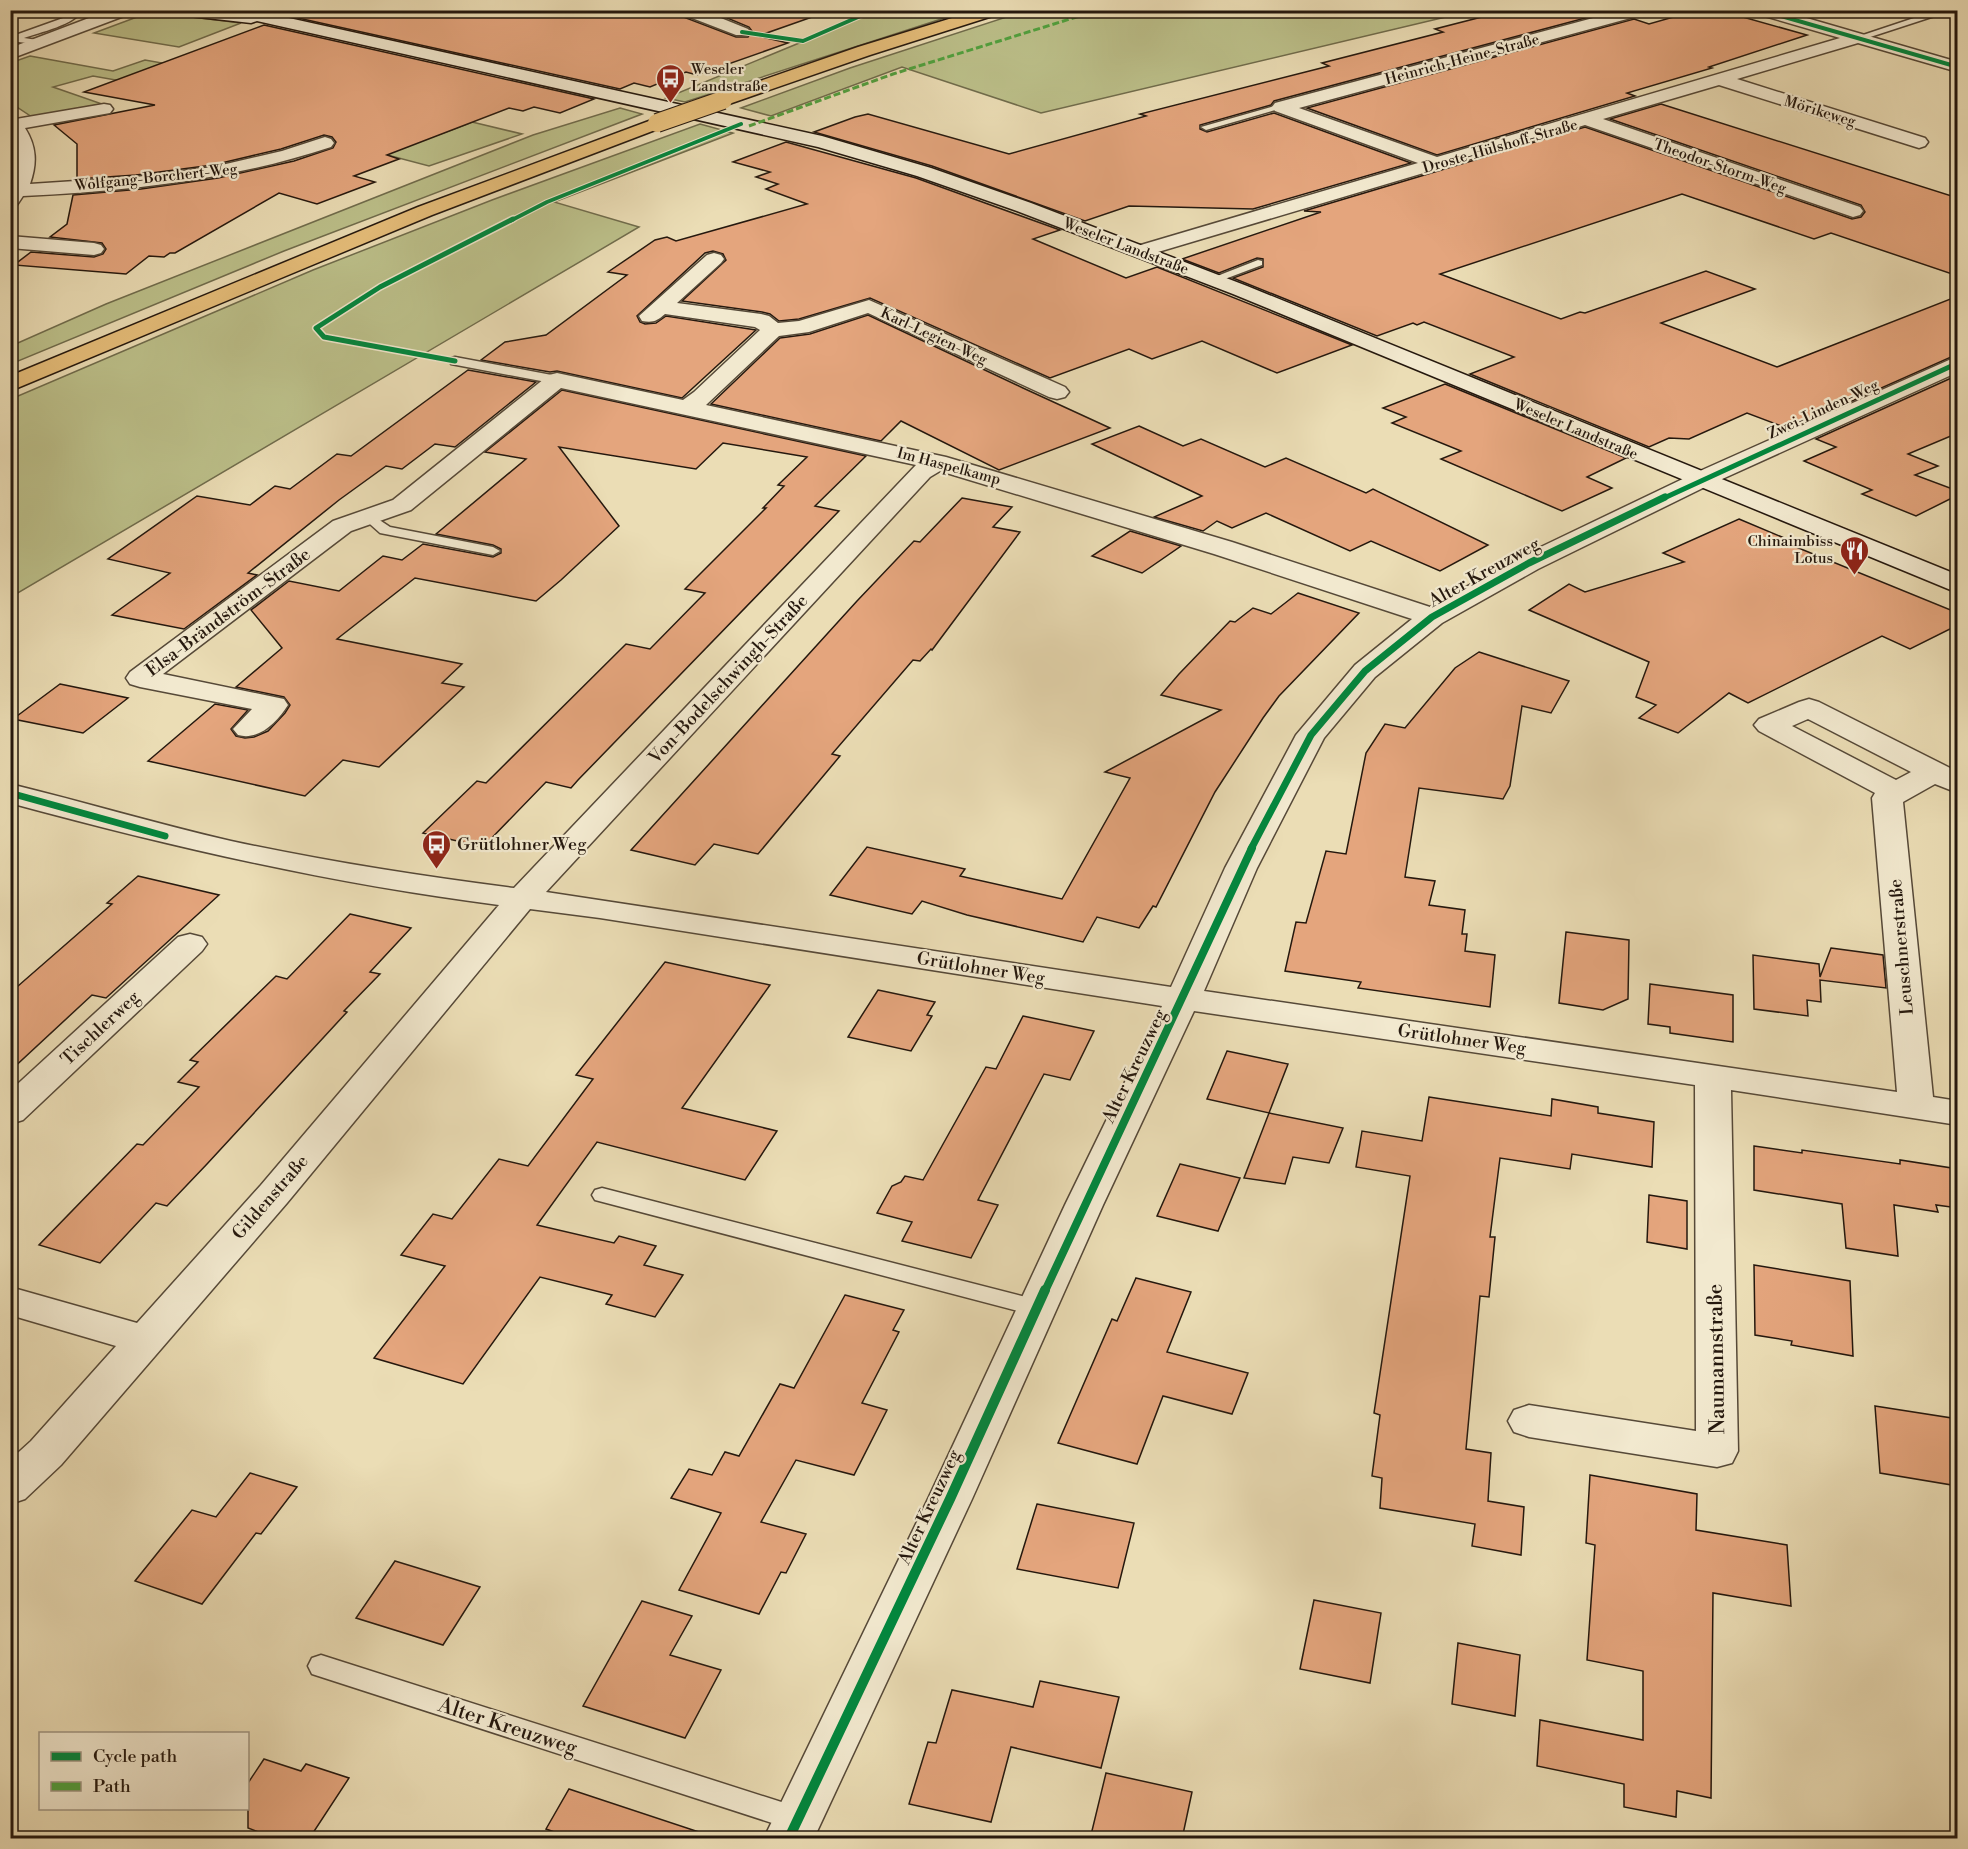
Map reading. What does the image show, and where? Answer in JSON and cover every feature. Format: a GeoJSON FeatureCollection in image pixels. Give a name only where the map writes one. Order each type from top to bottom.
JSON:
{"type":"FeatureCollection","features":[{"type":"Feature","properties":{"kind":"main road"},"geometry":{"type":"LineString","coordinates":[[10,384],[425,211],[657,123],[864,51],[996,10]]}},
{"type":"Feature","properties":{"kind":"street"},"geometry":{"type":"LineString","coordinates":[[10,54],[126,10]]}},
{"type":"Feature","properties":{"kind":"street","name":"Weseler Landstraße"},"geometry":{"type":"LineString","coordinates":[[180,10],[259,19]]}},
{"type":"Feature","properties":{"kind":"street","name":"Weseler Landstraße"},"geometry":{"type":"LineString","coordinates":[[229,10],[259,19],[822,142],[934,176],[1141,251],[1958,585]]}},
{"type":"Feature","properties":{"kind":"street"},"geometry":{"type":"LineString","coordinates":[[685,10],[742,32]]}},
{"type":"Feature","properties":{"kind":"street"},"geometry":{"type":"LineString","coordinates":[[712,21],[739,15],[729,10]]}},
{"type":"Feature","properties":{"kind":"street","name":"Heinrich-Heine-Straße"},"geometry":{"type":"LineString","coordinates":[[1281,107],[1643,10]]}},
{"type":"Feature","properties":{"kind":"street"},"geometry":{"type":"LineString","coordinates":[[1760,10],[1958,67]]}},
{"type":"Feature","properties":{"kind":"street","name":"Droste-Hülshoff-Straße"},"geometry":{"type":"LineString","coordinates":[[1141,251],[1858,38]]}},
{"type":"Feature","properties":{"kind":"street","name":"Mörikeweg"},"geometry":{"type":"LineString","coordinates":[[1721,80],[1919,142]]}},
{"type":"Feature","properties":{"kind":"street"},"geometry":{"type":"LineString","coordinates":[[1281,107],[1439,164]]}},
{"type":"Feature","properties":{"kind":"street"},"geometry":{"type":"LineString","coordinates":[[15,196],[27,169],[25,144],[12,124],[104,109]]}},
{"type":"Feature","properties":{"kind":"street","name":"Theodor-Storm-Weg"},"geometry":{"type":"LineString","coordinates":[[1588,120],[1853,211]]}},
{"type":"Feature","properties":{"kind":"street","name":"Wolfgang-Borchert-Weg"},"geometry":{"type":"LineString","coordinates":[[15,196],[237,169],[283,158],[325,143]]}},
{"type":"Feature","properties":{"kind":"street"},"geometry":{"type":"LineString","coordinates":[[10,242],[94,249]]}},
{"type":"Feature","properties":{"kind":"street","name":"Karl-Legien-Weg"},"geometry":{"type":"LineString","coordinates":[[714,259],[655,312],[761,321],[773,330],[801,327],[869,306],[1057,392]]}},
{"type":"Feature","properties":{"kind":"street"},"geometry":{"type":"LineString","coordinates":[[688,407],[702,397],[773,330]]}},
{"type":"Feature","properties":{"kind":"street","name":"Zwei-Linden-Weg"},"geometry":{"type":"LineString","coordinates":[[1700,480],[1958,363]]}},
{"type":"Feature","properties":{"kind":"street","name":"Im Haspelkamp"},"geometry":{"type":"LineString","coordinates":[[558,380],[937,462],[1212,544],[1432,617]]}},
{"type":"Feature","properties":{"kind":"street","name":"Elsa-Brändström-Straße"},"geometry":{"type":"LineString","coordinates":[[248,729],[274,705],[140,678],[342,526],[402,505],[558,380]]}},
{"type":"Feature","properties":{"kind":"street","name":"Von-Bodelschwingh-Straße"},"geometry":{"type":"LineString","coordinates":[[522,898],[921,472],[937,462]]}},
{"type":"Feature","properties":{"kind":"street","name":"Alter Kreuzweg"},"geometry":{"type":"LineString","coordinates":[[793,1829],[950,1499],[1037,1308],[1183,999],[1241,868],[1311,735],[1365,671],[1432,617],[1529,563],[1700,480]]}},
{"type":"Feature","properties":{"kind":"street"},"geometry":{"type":"LineString","coordinates":[[1809,708],[1946,778],[1895,792],[1769,725],[1809,708]]}},
{"type":"Feature","properties":{"kind":"street","name":"Leuschnerstraße"},"geometry":{"type":"LineString","coordinates":[[1895,792],[1887,798],[1916,1106]]}},
{"type":"Feature","properties":{"kind":"street","name":"Grütlohner Weg"},"geometry":{"type":"LineString","coordinates":[[10,793],[165,836],[304,865],[600,908],[1183,999],[1958,1113]]}},
{"type":"Feature","properties":{"kind":"street","name":"Gildenstraße"},"geometry":{"type":"LineString","coordinates":[[10,1487],[46,1453],[273,1194],[522,898]]}},
{"type":"Feature","properties":{"kind":"street","name":"Tischlerweg"},"geometry":{"type":"LineString","coordinates":[[10,1112],[190,944]]}},
{"type":"Feature","properties":{"kind":"street","name":"Naumannstraße"},"geometry":{"type":"LineString","coordinates":[[1529,1421],[1717,1451],[1713,1077]]}},
{"type":"Feature","properties":{"kind":"street"},"geometry":{"type":"LineString","coordinates":[[10,1301],[146,1340]]}},
{"type":"Feature","properties":{"kind":"lane"},"geometry":{"type":"LineString","coordinates":[[41,43],[12,39],[69,19],[77,14],[78,10]]}},
{"type":"Feature","properties":{"kind":"lane"},"geometry":{"type":"LineString","coordinates":[[1858,38],[1949,10]]}},
{"type":"Feature","properties":{"kind":"lane","name":"Heinrich-Heine-Straße"},"geometry":{"type":"LineString","coordinates":[[1206,127],[1281,107]]}},
{"type":"Feature","properties":{"kind":"lane"},"geometry":{"type":"LineString","coordinates":[[1213,280],[1258,263]]}},
{"type":"Feature","properties":{"kind":"lane","name":"Im Haspelkamp"},"geometry":{"type":"LineString","coordinates":[[455,361],[558,380]]}},
{"type":"Feature","properties":{"kind":"lane"},"geometry":{"type":"LineString","coordinates":[[369,517],[384,530],[493,551]]}},
{"type":"Feature","properties":{"kind":"lane"},"geometry":{"type":"LineString","coordinates":[[602,1195],[1037,1308]]}},
{"type":"Feature","properties":{"kind":"lane","name":"Alter Kreuzweg"},"geometry":{"type":"LineString","coordinates":[[321,1666],[793,1829]]}},
{"type":"Feature","properties":{"kind":"green space"},"geometry":{"type":"Polygon","coordinates":[[[888,11],[966,11],[685,102],[666,98],[867,15],[888,11]]]}},
{"type":"Feature","properties":{"kind":"green space"},"geometry":{"type":"Polygon","coordinates":[[[1025,11],[1471,11],[1041,113],[902,67],[771,116],[741,108],[850,68],[1025,11]]]}},
{"type":"Feature","properties":{"kind":"green space"},"geometry":{"type":"Polygon","coordinates":[[[158,14],[241,23],[179,47],[94,33],[137,17],[158,14]]]}},
{"type":"Feature","properties":{"kind":"green space"},"geometry":{"type":"Polygon","coordinates":[[[30,56],[113,71],[145,60],[207,71],[161,88],[93,76],[53,87],[102,104],[32,117],[11,103],[10,63],[30,56]]]}},
{"type":"Feature","properties":{"kind":"green space"},"geometry":{"type":"Polygon","coordinates":[[[620,108],[642,114],[284,251],[11,364],[11,346],[106,304],[533,135],[620,108]]]}},
{"type":"Feature","properties":{"kind":"green space"},"geometry":{"type":"Polygon","coordinates":[[[472,122],[522,134],[429,166],[357,147],[388,147],[416,142],[472,122]]]}},
{"type":"Feature","properties":{"kind":"green space"},"geometry":{"type":"Polygon","coordinates":[[[700,124],[733,133],[554,202],[639,227],[11,597],[11,399],[313,270],[492,200],[700,124]]]}},
{"type":"Feature","properties":{"kind":"building"},"geometry":{"type":"Polygon","coordinates":[[[303,10],[675,10],[678,15],[736,37],[748,37],[752,31],[749,27],[708,10],[814,10],[815,16],[758,36],[788,43],[697,75],[686,72],[650,87],[634,83],[620,89],[289,16],[303,10]]]}},
{"type":"Feature","properties":{"kind":"building"},"geometry":{"type":"Polygon","coordinates":[[[1509,10],[1608,12],[1274,101],[1271,105],[1200,125],[1200,129],[1207,132],[1274,113],[1411,163],[1253,209],[1129,206],[1085,221],[932,166],[814,132],[868,114],[1009,154],[1146,116],[1140,114],[1329,66],[1322,63],[1443,32],[1435,29],[1509,10]]]}},
{"type":"Feature","properties":{"kind":"building"},"geometry":{"type":"Polygon","coordinates":[[[1698,10],[1718,10],[1807,35],[1709,67],[1712,68],[1627,93],[1635,96],[1437,155],[1307,108],[1634,19],[1649,24],[1698,10]]]}},
{"type":"Feature","properties":{"kind":"building"},"geometry":{"type":"Polygon","coordinates":[[[264,25],[594,99],[560,113],[534,107],[523,111],[509,108],[387,155],[399,159],[354,176],[375,182],[317,204],[279,193],[175,253],[164,257],[149,256],[126,274],[14,265],[31,252],[94,257],[103,254],[106,249],[102,243],[50,237],[67,224],[73,195],[141,189],[218,178],[294,161],[333,148],[336,142],[332,137],[324,135],[281,149],[213,165],[136,175],[77,179],[77,144],[54,125],[155,105],[84,92],[264,25]]]}},
{"type":"Feature","properties":{"kind":"building"},"geometry":{"type":"Polygon","coordinates":[[[1661,104],[1958,198],[1958,276],[1831,233],[1814,239],[1682,194],[1440,274],[1561,319],[1580,312],[1585,313],[1706,271],[1755,289],[1661,323],[1777,367],[1958,296],[1958,354],[1789,429],[1747,413],[1689,439],[1669,438],[1649,447],[1470,374],[1514,357],[1424,322],[1417,325],[1413,323],[1377,336],[1233,278],[1263,267],[1263,259],[1257,258],[1219,273],[1182,259],[1321,212],[1304,211],[1585,127],[1852,219],[1861,217],[1865,212],[1861,205],[1610,119],[1661,104]]]}},
{"type":"Feature","properties":{"kind":"building"},"geometry":{"type":"Polygon","coordinates":[[[786,142],[916,178],[1060,230],[1033,239],[1126,278],[1157,267],[1352,345],[1277,373],[1202,341],[1152,359],[1129,349],[1050,378],[870,298],[799,319],[779,321],[770,314],[762,312],[682,301],[726,260],[723,254],[713,251],[705,253],[637,316],[640,322],[645,324],[656,323],[666,316],[756,330],[682,398],[557,371],[550,372],[481,360],[505,342],[546,335],[627,275],[608,272],[655,240],[667,237],[676,241],[807,204],[766,189],[778,184],[756,177],[770,172],[733,162],[786,142]]]}},
{"type":"Feature","properties":{"kind":"building"},"geometry":{"type":"Polygon","coordinates":[[[868,315],[1110,428],[999,470],[901,421],[881,441],[711,404],[780,338],[810,334],[868,315]]]}},
{"type":"Feature","properties":{"kind":"building"},"geometry":{"type":"Polygon","coordinates":[[[468,370],[536,382],[455,447],[435,444],[402,469],[386,466],[339,500],[248,573],[257,575],[184,629],[112,615],[170,573],[108,559],[197,496],[250,505],[275,486],[290,489],[337,454],[351,456],[468,370]]]}},
{"type":"Feature","properties":{"kind":"building"},"geometry":{"type":"Polygon","coordinates":[[[1958,375],[1958,433],[1908,454],[1938,466],[1915,475],[1958,491],[1958,495],[1916,516],[1862,494],[1872,490],[1804,461],[1836,447],[1816,439],[1958,375]]]}},
{"type":"Feature","properties":{"kind":"building"},"geometry":{"type":"Polygon","coordinates":[[[1445,384],[1626,458],[1587,477],[1612,488],[1562,511],[1441,459],[1461,451],[1392,423],[1406,417],[1383,408],[1445,384]]]}},
{"type":"Feature","properties":{"kind":"building"},"geometry":{"type":"Polygon","coordinates":[[[562,390],[866,456],[815,506],[839,511],[571,788],[546,782],[483,847],[423,833],[477,781],[486,783],[626,644],[650,649],[705,593],[685,589],[766,508],[763,508],[784,486],[778,485],[807,457],[723,443],[696,469],[559,447],[619,526],[561,580],[536,601],[415,578],[337,639],[462,664],[442,683],[464,687],[379,767],[343,760],[305,796],[148,761],[215,704],[248,710],[231,729],[236,736],[245,738],[268,731],[285,713],[290,705],[284,697],[236,687],[282,648],[251,610],[289,581],[339,591],[383,556],[402,560],[423,544],[493,557],[501,553],[501,549],[493,545],[436,534],[526,459],[485,452],[562,390]]]}},
{"type":"Feature","properties":{"kind":"building"},"geometry":{"type":"Polygon","coordinates":[[[1139,426],[1183,446],[1201,439],[1265,467],[1286,458],[1366,493],[1373,489],[1488,545],[1440,571],[1371,541],[1350,551],[1266,513],[1232,528],[1217,521],[1203,531],[1154,517],[1202,496],[1092,444],[1139,426]]]}},
{"type":"Feature","properties":{"kind":"building"},"geometry":{"type":"Polygon","coordinates":[[[962,498],[1012,507],[993,527],[1020,532],[932,650],[920,661],[913,660],[832,754],[840,756],[758,854],[714,844],[695,865],[631,850],[857,601],[914,541],[920,542],[962,498]]]}},
{"type":"Feature","properties":{"kind":"building"},"geometry":{"type":"Polygon","coordinates":[[[1739,519],[1801,545],[1796,547],[1958,613],[1958,625],[1910,649],[1882,636],[1748,703],[1729,693],[1678,733],[1639,718],[1656,705],[1636,697],[1649,662],[1529,610],[1569,584],[1585,592],[1684,562],[1663,553],[1739,519]]]}},
{"type":"Feature","properties":{"kind":"building"},"geometry":{"type":"Polygon","coordinates":[[[1130,531],[1181,546],[1142,573],[1092,556],[1130,531]]]}},
{"type":"Feature","properties":{"kind":"building"},"geometry":{"type":"Polygon","coordinates":[[[1298,593],[1359,613],[1279,696],[1263,718],[1215,792],[1156,907],[1153,906],[1139,928],[1097,917],[1083,942],[967,915],[922,901],[912,914],[830,895],[867,847],[965,869],[960,876],[1062,899],[1130,778],[1105,772],[1221,710],[1161,695],[1230,621],[1235,622],[1253,608],[1271,614],[1298,593]]]}},
{"type":"Feature","properties":{"kind":"building"},"geometry":{"type":"Polygon","coordinates":[[[1479,652],[1569,681],[1551,713],[1522,706],[1510,786],[1503,799],[1419,788],[1405,877],[1435,881],[1429,905],[1465,910],[1462,934],[1467,934],[1465,951],[1495,955],[1490,1007],[1358,988],[1361,982],[1285,971],[1296,922],[1306,923],[1326,851],[1346,854],[1366,753],[1385,724],[1405,728],[1455,668],[1479,652]]]}},
{"type":"Feature","properties":{"kind":"building"},"geometry":{"type":"Polygon","coordinates":[[[60,684],[128,698],[83,733],[13,719],[60,684]]]}},
{"type":"Feature","properties":{"kind":"building"},"geometry":{"type":"Polygon","coordinates":[[[138,876],[219,895],[106,998],[92,995],[10,1071],[10,993],[112,904],[107,903],[138,876]]]}},
{"type":"Feature","properties":{"kind":"building"},"geometry":{"type":"Polygon","coordinates":[[[350,914],[411,928],[370,972],[380,974],[207,1164],[167,1206],[156,1203],[100,1263],[39,1245],[137,1144],[143,1145],[199,1087],[178,1082],[198,1062],[190,1060],[276,976],[287,979],[350,914]]]}},
{"type":"Feature","properties":{"kind":"building"},"geometry":{"type":"Polygon","coordinates":[[[1566,932],[1629,940],[1628,999],[1603,1010],[1559,1003],[1566,932]]]}},
{"type":"Feature","properties":{"kind":"building"},"geometry":{"type":"Polygon","coordinates":[[[1831,948],[1883,955],[1886,988],[1820,980],[1821,1002],[1807,1000],[1808,1016],[1754,1009],[1753,955],[1819,964],[1820,977],[1831,948]]]}},
{"type":"Feature","properties":{"kind":"building"},"geometry":{"type":"Polygon","coordinates":[[[665,962],[770,985],[682,1108],[777,1131],[745,1180],[597,1142],[537,1225],[614,1243],[619,1236],[656,1246],[644,1265],[683,1275],[655,1317],[606,1304],[612,1295],[540,1277],[463,1384],[374,1358],[445,1266],[401,1255],[433,1214],[452,1219],[499,1159],[528,1166],[593,1079],[576,1075],[665,962]]]}},
{"type":"Feature","properties":{"kind":"building"},"geometry":{"type":"Polygon","coordinates":[[[1650,984],[1733,995],[1733,1042],[1670,1033],[1670,1027],[1648,1024],[1650,984]]]}},
{"type":"Feature","properties":{"kind":"building"},"geometry":{"type":"Polygon","coordinates":[[[878,990],[935,1002],[927,1015],[932,1016],[911,1051],[848,1037],[878,990]]]}},
{"type":"Feature","properties":{"kind":"building"},"geometry":{"type":"Polygon","coordinates":[[[1023,1016],[1094,1031],[1070,1080],[1044,1074],[978,1200],[998,1205],[971,1258],[902,1241],[912,1222],[877,1213],[892,1186],[901,1182],[905,1176],[923,1180],[986,1067],[996,1069],[1023,1016]]]}},
{"type":"Feature","properties":{"kind":"building"},"geometry":{"type":"Polygon","coordinates":[[[1227,1051],[1288,1064],[1269,1113],[1207,1099],[1227,1051]]]}},
{"type":"Feature","properties":{"kind":"building"},"geometry":{"type":"Polygon","coordinates":[[[1429,1097],[1551,1116],[1552,1099],[1598,1107],[1598,1113],[1654,1122],[1652,1167],[1572,1154],[1570,1169],[1500,1158],[1490,1237],[1495,1237],[1489,1297],[1480,1296],[1466,1449],[1491,1453],[1488,1501],[1524,1507],[1521,1555],[1472,1546],[1475,1524],[1380,1508],[1382,1478],[1372,1476],[1380,1415],[1374,1413],[1410,1176],[1356,1167],[1362,1131],[1422,1141],[1429,1097]]]}},
{"type":"Feature","properties":{"kind":"building"},"geometry":{"type":"Polygon","coordinates":[[[1269,1113],[1343,1128],[1329,1163],[1293,1157],[1285,1184],[1244,1178],[1269,1113]]]}},
{"type":"Feature","properties":{"kind":"building"},"geometry":{"type":"Polygon","coordinates":[[[1754,1146],[1802,1153],[1802,1150],[1900,1164],[1900,1160],[1958,1169],[1958,1208],[1936,1205],[1938,1212],[1894,1205],[1898,1256],[1846,1248],[1842,1204],[1754,1190],[1754,1146]]]}},
{"type":"Feature","properties":{"kind":"building"},"geometry":{"type":"Polygon","coordinates":[[[1180,1164],[1240,1178],[1218,1231],[1157,1216],[1180,1164]]]}},
{"type":"Feature","properties":{"kind":"building"},"geometry":{"type":"Polygon","coordinates":[[[1649,1195],[1687,1201],[1687,1249],[1647,1242],[1649,1195]]]}},
{"type":"Feature","properties":{"kind":"building"},"geometry":{"type":"Polygon","coordinates":[[[1754,1265],[1850,1281],[1853,1356],[1791,1345],[1792,1341],[1755,1335],[1754,1265]]]}},
{"type":"Feature","properties":{"kind":"building"},"geometry":{"type":"Polygon","coordinates":[[[1136,1278],[1191,1292],[1167,1352],[1248,1373],[1232,1414],[1163,1396],[1137,1464],[1058,1443],[1112,1319],[1117,1321],[1136,1278]]]}},
{"type":"Feature","properties":{"kind":"building"},"geometry":{"type":"Polygon","coordinates":[[[845,1295],[904,1310],[893,1330],[899,1332],[862,1403],[887,1410],[854,1475],[796,1460],[761,1522],[806,1534],[786,1573],[781,1572],[759,1614],[679,1590],[721,1513],[671,1498],[689,1469],[712,1475],[725,1452],[739,1456],[780,1384],[794,1388],[845,1295]]]}},
{"type":"Feature","properties":{"kind":"building"},"geometry":{"type":"Polygon","coordinates":[[[1875,1406],[1958,1419],[1958,1486],[1880,1473],[1875,1406]]]}},
{"type":"Feature","properties":{"kind":"building"},"geometry":{"type":"Polygon","coordinates":[[[250,1473],[297,1487],[261,1534],[256,1533],[202,1604],[135,1581],[192,1510],[216,1517],[250,1473]]]}},
{"type":"Feature","properties":{"kind":"building"},"geometry":{"type":"Polygon","coordinates":[[[1590,1475],[1697,1494],[1696,1530],[1787,1545],[1791,1606],[1713,1593],[1711,1798],[1677,1791],[1676,1817],[1624,1807],[1624,1784],[1537,1766],[1540,1720],[1643,1740],[1643,1671],[1587,1660],[1595,1545],[1586,1543],[1590,1475]]]}},
{"type":"Feature","properties":{"kind":"building"},"geometry":{"type":"Polygon","coordinates":[[[1037,1504],[1134,1523],[1118,1588],[1017,1569],[1037,1504]]]}},
{"type":"Feature","properties":{"kind":"building"},"geometry":{"type":"Polygon","coordinates":[[[395,1561],[480,1587],[443,1645],[356,1618],[395,1561]]]}},
{"type":"Feature","properties":{"kind":"building"},"geometry":{"type":"Polygon","coordinates":[[[1314,1600],[1381,1613],[1370,1683],[1300,1669],[1314,1600]]]}},
{"type":"Feature","properties":{"kind":"building"},"geometry":{"type":"Polygon","coordinates":[[[642,1601],[692,1616],[670,1655],[721,1670],[685,1738],[583,1706],[642,1601]]]}},
{"type":"Feature","properties":{"kind":"building"},"geometry":{"type":"Polygon","coordinates":[[[1458,1643],[1520,1655],[1515,1716],[1452,1704],[1458,1643]]]}},
{"type":"Feature","properties":{"kind":"building"},"geometry":{"type":"Polygon","coordinates":[[[1040,1681],[1119,1697],[1101,1768],[1011,1747],[991,1822],[909,1804],[928,1742],[936,1743],[952,1690],[1033,1707],[1040,1681]]]}},
{"type":"Feature","properties":{"kind":"building"},"geometry":{"type":"Polygon","coordinates":[[[264,1759],[301,1771],[306,1764],[349,1778],[309,1839],[277,1839],[248,1828],[249,1782],[264,1759]]]}},
{"type":"Feature","properties":{"kind":"building"},"geometry":{"type":"Polygon","coordinates":[[[1106,1773],[1192,1792],[1182,1839],[1090,1839],[1106,1773]]]}},
{"type":"Feature","properties":{"kind":"building"},"geometry":{"type":"Polygon","coordinates":[[[569,1789],[699,1832],[698,1839],[574,1839],[546,1829],[569,1789]]]}},
{"type":"Feature","properties":{"kind":"marked path"},"geometry":{"type":"LineString","coordinates":[[749,126],[893,74],[1099,10]]}},
{"type":"Feature","properties":{"kind":"cycle path"},"geometry":{"type":"LineString","coordinates":[[742,32],[803,41],[865,14],[881,10]]}},
{"type":"Feature","properties":{"kind":"cycle path"},"geometry":{"type":"LineString","coordinates":[[1760,10],[1958,67]]}},
{"type":"Feature","properties":{"kind":"cycle path"},"geometry":{"type":"LineString","coordinates":[[455,361],[324,337],[316,328],[380,287],[547,202],[741,124]]}},
{"type":"Feature","properties":{"kind":"cycle path"},"geometry":{"type":"LineString","coordinates":[[789,1838],[950,1499],[1084,1205],[1183,999],[1241,868],[1311,735],[1365,671],[1432,617],[1529,563],[1700,480],[1958,363]]}},
{"type":"Feature","properties":{"kind":"cycle path"},"geometry":{"type":"LineString","coordinates":[[10,793],[165,836]]}},
{"type":"Feature","properties":{"kind":"place","name":"Weseler Landstraße"},"geometry":{"type":"Point","coordinates":[670,104]}},
{"type":"Feature","properties":{"kind":"place","name":"Chinaimbiss Lotus"},"geometry":{"type":"Point","coordinates":[1854,576]}},
{"type":"Feature","properties":{"kind":"place","name":"Grütlohner Weg"},"geometry":{"type":"Point","coordinates":[436,870]}}]}
